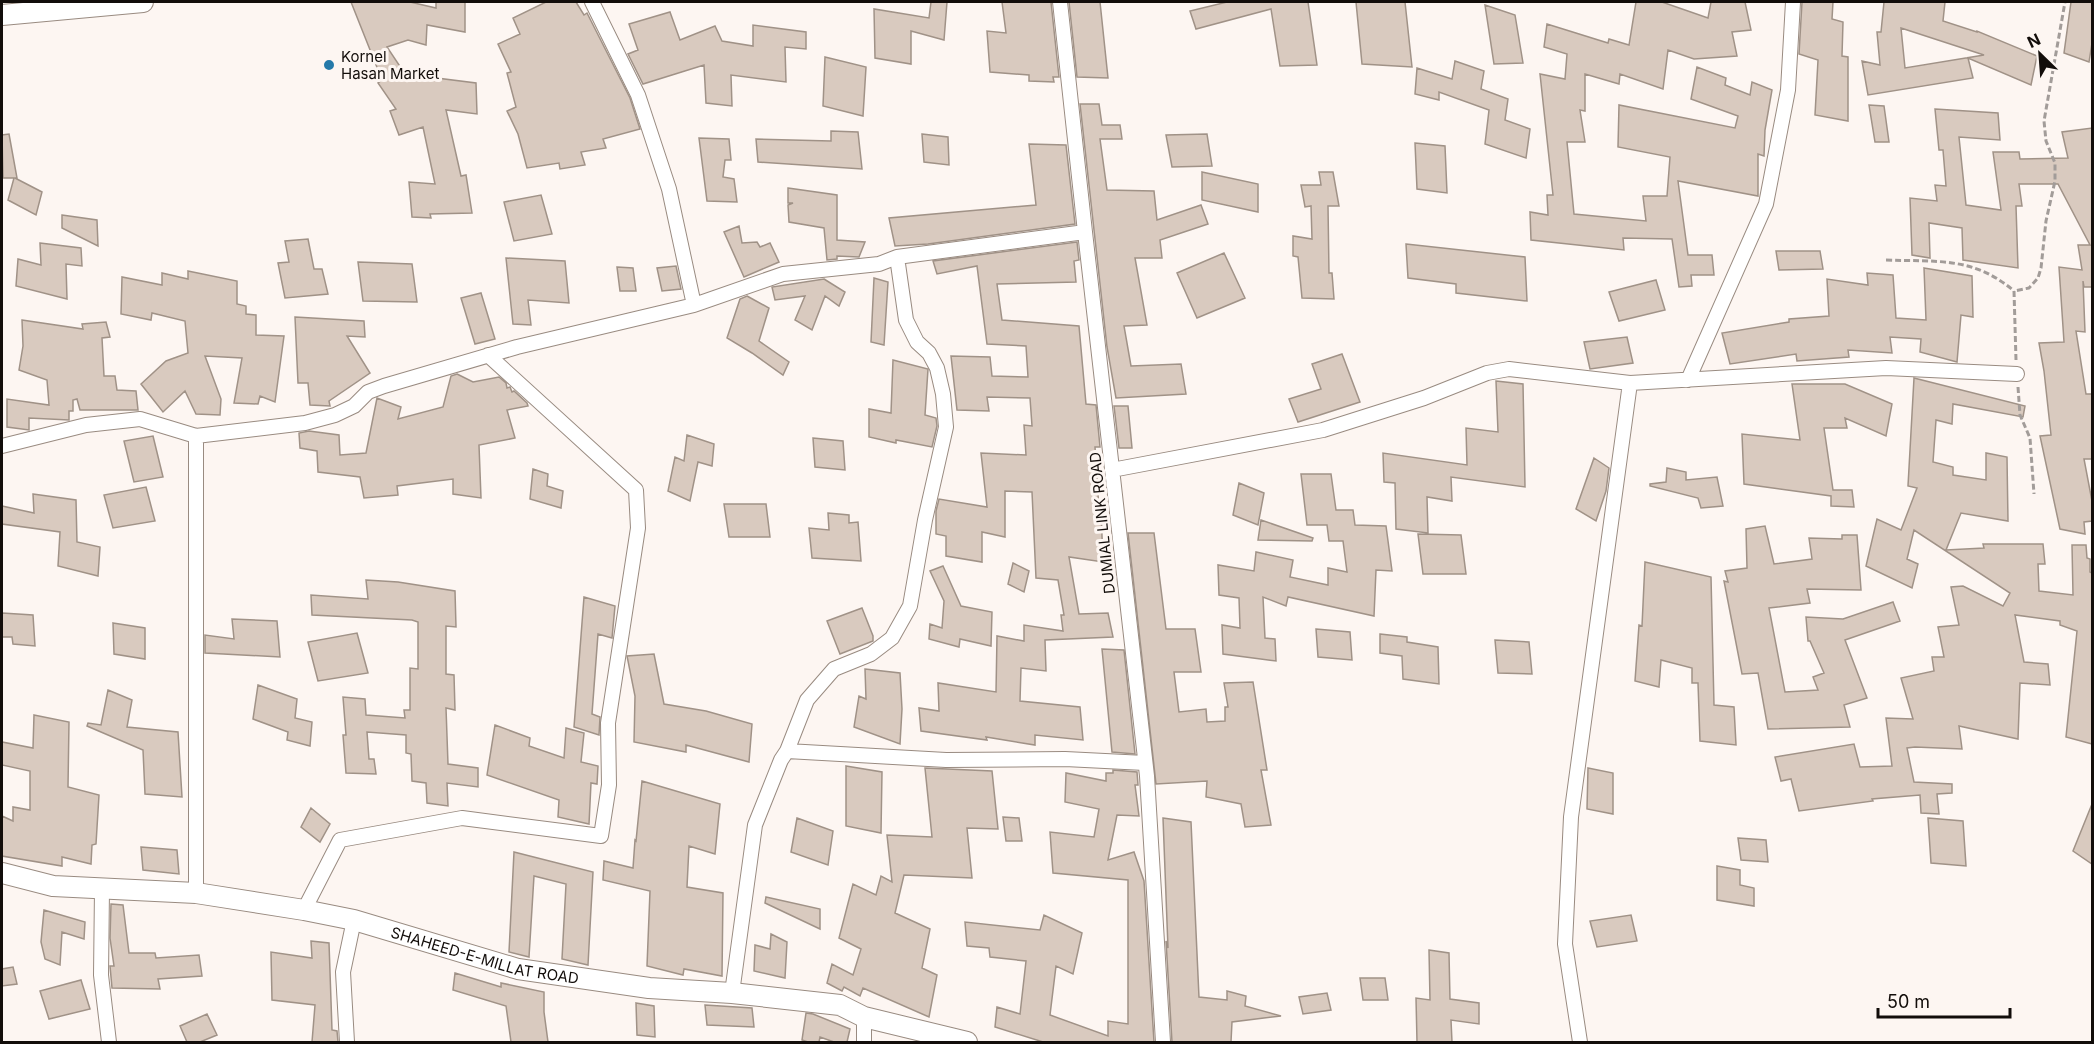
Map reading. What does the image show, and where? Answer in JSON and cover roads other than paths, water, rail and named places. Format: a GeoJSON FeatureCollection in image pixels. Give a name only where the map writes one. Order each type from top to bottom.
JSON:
{"type":"FeatureCollection","features":[{"type":"Feature","properties":{"kind":"main road"},"geometry":{"type":"LineString","coordinates":[[2,15],[143,2]]}},
{"type":"Feature","properties":{"kind":"main road","name":"SHAHEED-E-MILLAT ROAD"},"geometry":{"type":"LineString","coordinates":[[2,873],[53,886],[196,893],[304,910],[354,920],[518,969],[649,987],[732,993],[840,1005],[864,1017],[967,1042]]}},
{"type":"Feature","properties":{"kind":"street"},"geometry":{"type":"LineString","coordinates":[[592,2],[638,95],[669,189],[694,305]]}},
{"type":"Feature","properties":{"kind":"street","name":"DUMIAL LINK ROAD"},"geometry":{"type":"LineString","coordinates":[[1060,2],[1145,763],[1163,1042]]}},
{"type":"Feature","properties":{"kind":"street"},"geometry":{"type":"LineString","coordinates":[[1688,380],[1766,204],[1788,90],[1793,2]]}},
{"type":"Feature","properties":{"kind":"street"},"geometry":{"type":"LineString","coordinates":[[2,446],[86,425],[140,419],[196,436],[304,423],[335,415],[354,406],[368,392],[376,389],[488,355],[694,305],[783,274],[879,264],[897,257],[1084,232]]}},
{"type":"Feature","properties":{"kind":"street"},"geometry":{"type":"LineString","coordinates":[[732,993],[754,825],[807,700],[834,669],[872,654],[892,638],[910,606],[925,520],[946,427],[943,394],[937,368],[930,353],[917,342],[906,320],[897,257]]}},
{"type":"Feature","properties":{"kind":"street"},"geometry":{"type":"LineString","coordinates":[[304,910],[340,840],[462,818],[601,837],[609,785],[608,723],[638,528],[636,490],[488,355]]}},
{"type":"Feature","properties":{"kind":"street"},"geometry":{"type":"LineString","coordinates":[[1112,470],[1323,430],[1424,398],[1486,373],[1509,369],[1630,383],[1886,368],[2017,374]]}},
{"type":"Feature","properties":{"kind":"street"},"geometry":{"type":"LineString","coordinates":[[1580,1042],[1565,944],[1571,817],[1630,383]]}},
{"type":"Feature","properties":{"kind":"street"},"geometry":{"type":"LineString","coordinates":[[196,436],[196,893]]}},
{"type":"Feature","properties":{"kind":"street"},"geometry":{"type":"LineString","coordinates":[[787,751],[946,760],[1065,759],[1145,763]]}},
{"type":"Feature","properties":{"kind":"street"},"geometry":{"type":"LineString","coordinates":[[102,889],[101,975],[109,1042]]}},
{"type":"Feature","properties":{"kind":"street"},"geometry":{"type":"LineString","coordinates":[[347,1042],[343,972],[354,920]]}},
{"type":"Feature","properties":{"kind":"street"},"geometry":{"type":"LineString","coordinates":[[864,1017],[864,1042]]}},
{"type":"Feature","properties":{"kind":"place","name":"Kornel Hasan Market"},"geometry":{"type":"Point","coordinates":[329,65]}}]}
